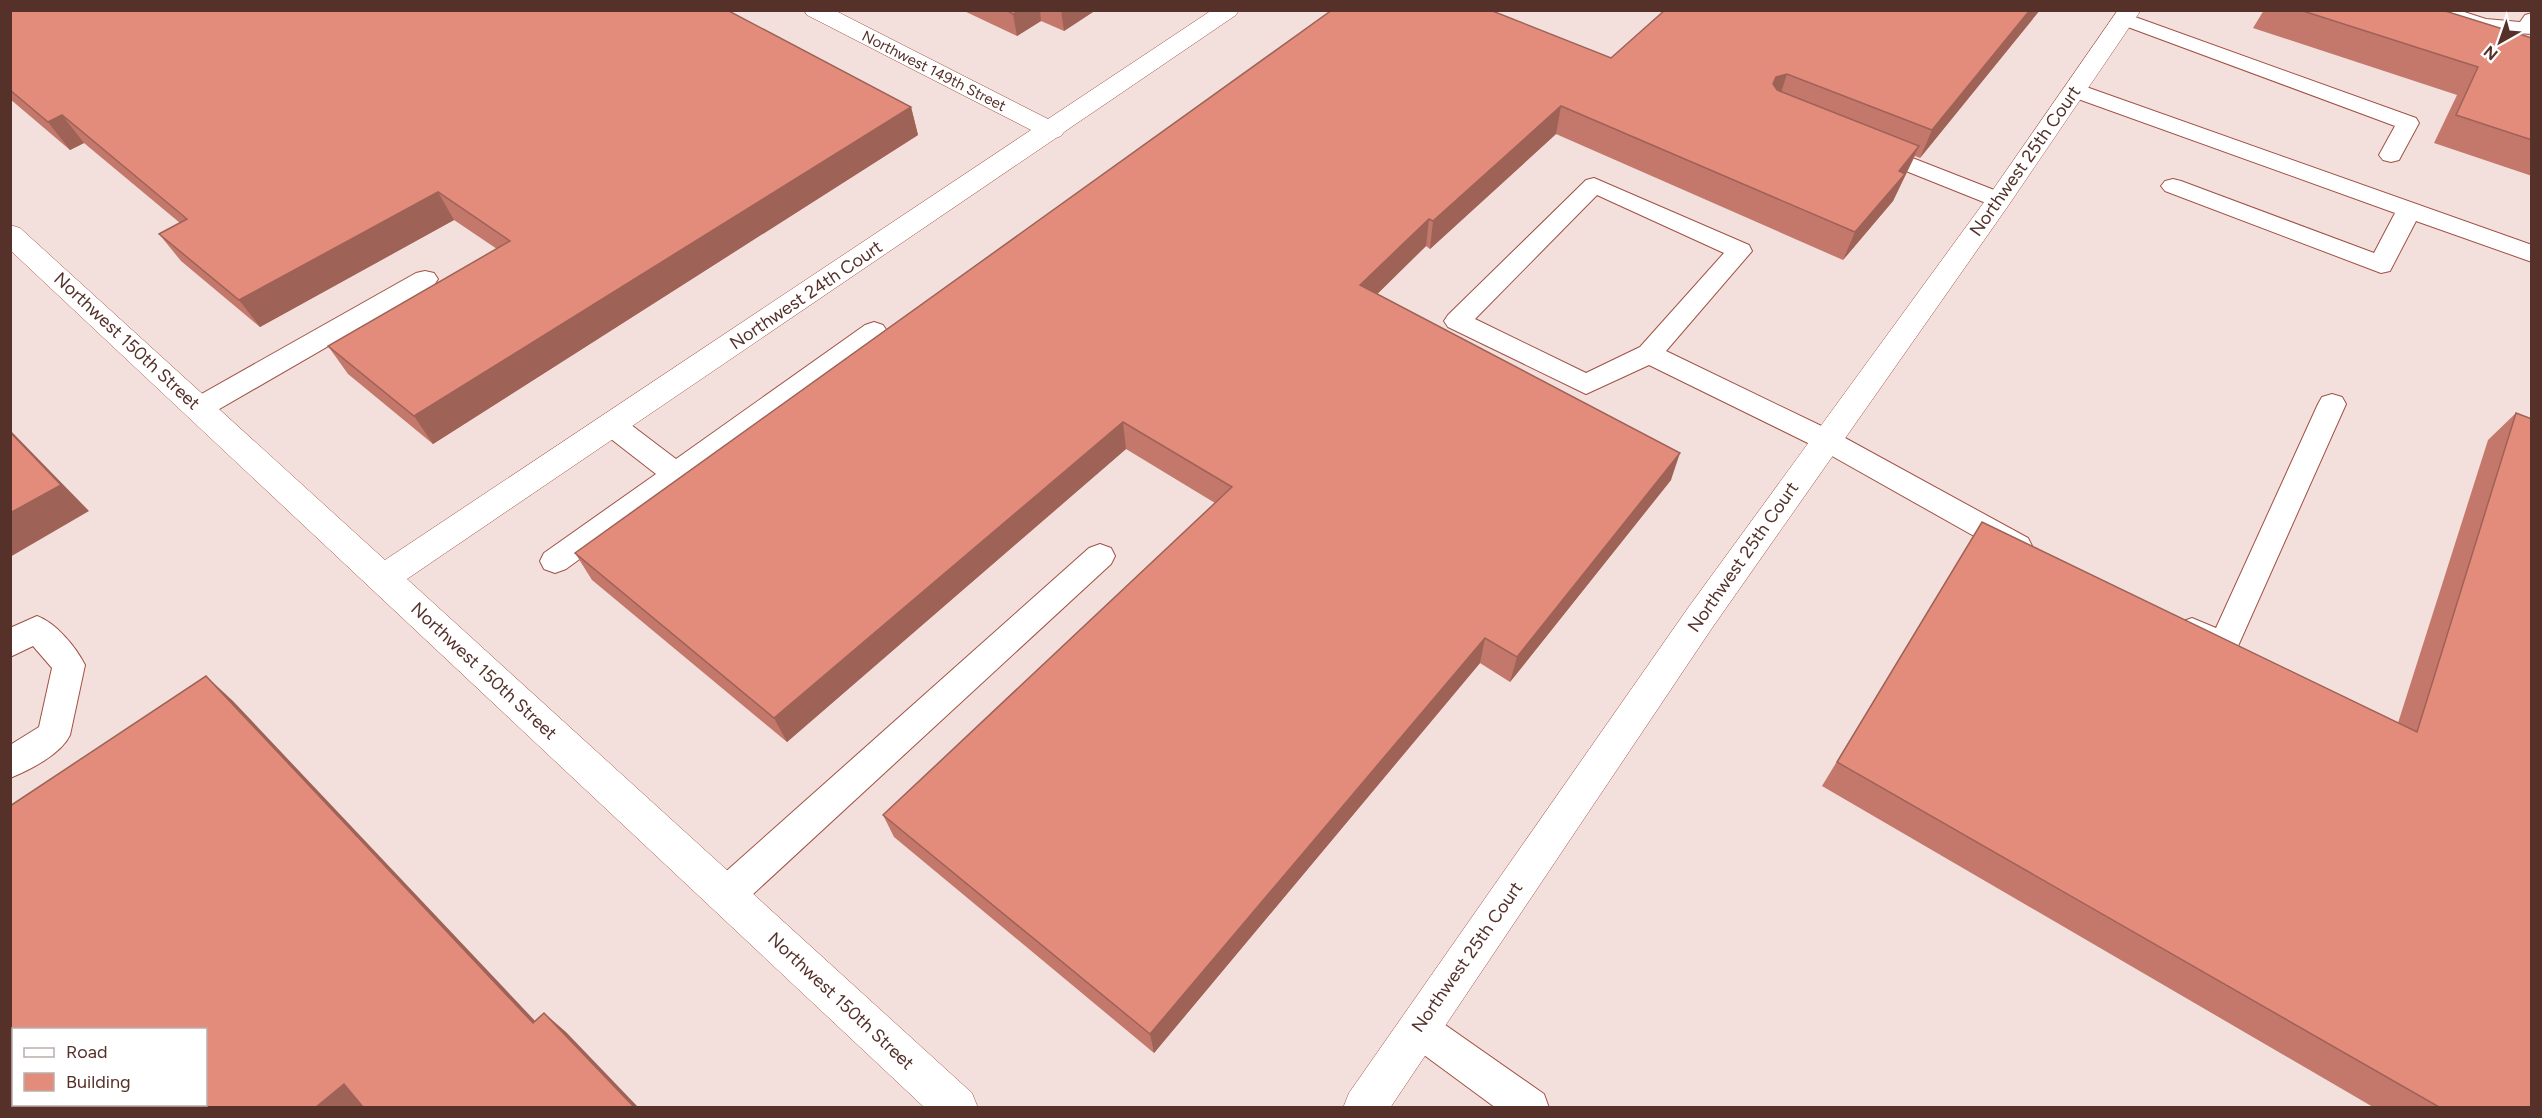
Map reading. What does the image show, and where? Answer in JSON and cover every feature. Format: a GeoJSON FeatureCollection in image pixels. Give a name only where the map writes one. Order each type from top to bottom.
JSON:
{"type":"FeatureCollection","features":[{"type":"Feature","properties":{"kind":"street","name":"Northwest 149th Street"},"geometry":{"type":"LineString","coordinates":[[815,10],[1052,131]]}},
{"type":"Feature","properties":{"kind":"street","name":"Northwest 24th Court"},"geometry":{"type":"LineString","coordinates":[[383,578],[1052,131],[1228,10]]}},
{"type":"Feature","properties":{"kind":"street","name":"Northwest 25th Court"},"geometry":{"type":"LineString","coordinates":[[1364,1107],[1700,618],[1999,200],[2127,15]]}},
{"type":"Feature","properties":{"kind":"street","name":"Northwest 150th Street"},"geometry":{"type":"LineString","coordinates":[[10,234],[957,1107]]}},
{"type":"Feature","properties":{"kind":"lane"},"geometry":{"type":"LineString","coordinates":[[2435,10],[2484,25],[2530,26]]}},
{"type":"Feature","properties":{"kind":"lane"},"geometry":{"type":"LineString","coordinates":[[2127,15],[2408,123],[2391,155]]}},
{"type":"Feature","properties":{"kind":"lane"},"geometry":{"type":"LineString","coordinates":[[2075,90],[2408,212],[2532,254]]}},
{"type":"Feature","properties":{"kind":"lane"},"geometry":{"type":"LineString","coordinates":[[1849,140],[1999,200]]}},
{"type":"Feature","properties":{"kind":"lane"},"geometry":{"type":"LineString","coordinates":[[1594,185],[1740,251],[1649,354],[1586,384],[1456,321],[1594,185]]}},
{"type":"Feature","properties":{"kind":"lane"},"geometry":{"type":"LineString","coordinates":[[2173,186],[2381,265],[2408,212]]}},
{"type":"Feature","properties":{"kind":"lane"},"geometry":{"type":"LineString","coordinates":[[199,408],[424,279]]}},
{"type":"Feature","properties":{"kind":"lane"},"geometry":{"type":"LineString","coordinates":[[555,561],[874,332]]}},
{"type":"Feature","properties":{"kind":"lane"},"geometry":{"type":"LineString","coordinates":[[1649,354],[1826,440],[2036,556]]}},
{"type":"Feature","properties":{"kind":"lane"},"geometry":{"type":"LineString","coordinates":[[2171,621],[2223,646],[2332,404]]}},
{"type":"Feature","properties":{"kind":"lane"},"geometry":{"type":"LineString","coordinates":[[612,425],[676,474]]}},
{"type":"Feature","properties":{"kind":"lane"},"geometry":{"type":"LineString","coordinates":[[726,895],[1100,556]]}},
{"type":"Feature","properties":{"kind":"lane"},"geometry":{"type":"LineString","coordinates":[[10,644],[37,629],[69,664],[54,735],[10,763]]}},
{"type":"Feature","properties":{"kind":"lane"},"geometry":{"type":"LineString","coordinates":[[1418,1028],[1530,1107]]}},
{"type":"Feature","properties":{"kind":"building"},"geometry":{"type":"Polygon","coordinates":[[[10,10],[727,10],[911,107],[414,416],[328,346],[510,241],[438,192],[239,300],[159,234],[187,219],[62,115],[48,122],[10,90],[10,10]]]}},
{"type":"Feature","properties":{"kind":"building"},"geometry":{"type":"Polygon","coordinates":[[[1006,10],[1019,10],[1013,14],[1006,10]]]}},
{"type":"Feature","properties":{"kind":"building"},"geometry":{"type":"Polygon","coordinates":[[[1332,10],[1490,10],[1611,58],[1665,10],[2030,10],[1932,130],[1787,74],[1776,77],[1773,84],[1777,90],[1919,146],[1899,171],[1905,174],[1855,232],[1561,106],[1433,221],[1429,219],[1360,285],[1680,453],[1517,657],[1485,638],[1150,1034],[883,815],[1232,487],[1123,422],[774,718],[575,553],[1332,10]]]}},
{"type":"Feature","properties":{"kind":"building"},"geometry":{"type":"Polygon","coordinates":[[[2300,10],[2442,10],[2532,38],[2532,140],[2456,115],[2478,67],[2300,10]]]}},
{"type":"Feature","properties":{"kind":"building"},"geometry":{"type":"Polygon","coordinates":[[[2516,413],[2532,419],[2532,1107],[2439,1107],[1837,762],[1982,522],[2417,732],[2516,413]]]}},
{"type":"Feature","properties":{"kind":"building"},"geometry":{"type":"Polygon","coordinates":[[[10,432],[61,485],[10,513],[10,432]]]}},
{"type":"Feature","properties":{"kind":"building"},"geometry":{"type":"Polygon","coordinates":[[[206,676],[533,1023],[544,1013],[634,1107],[363,1107],[344,1084],[316,1107],[10,1107],[10,806],[206,676]]]}}]}
